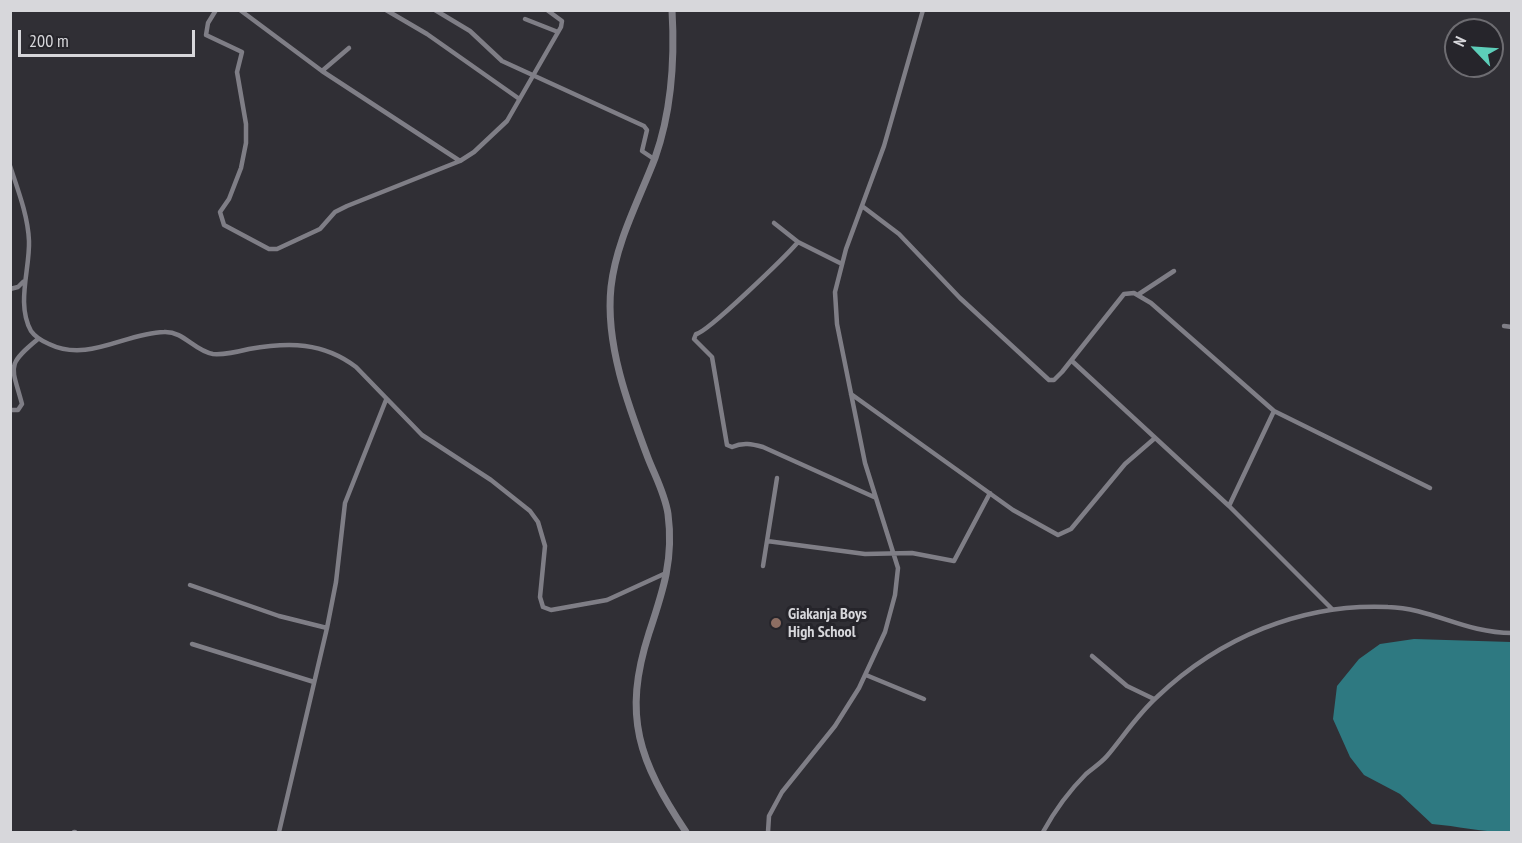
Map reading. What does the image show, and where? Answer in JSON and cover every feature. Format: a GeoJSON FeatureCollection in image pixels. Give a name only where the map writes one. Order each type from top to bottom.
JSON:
{"type":"FeatureCollection","features":[{"type":"Feature","properties":{"kind":"main road"},"geometry":{"type":"LineString","coordinates":[[672,10],[673,77],[668,110],[654,159],[622,242],[611,287],[611,307],[615,350],[632,414],[667,510],[668,572],[638,674],[635,718],[644,757],[662,795],[686,832]]}},
{"type":"Feature","properties":{"kind":"street"},"geometry":{"type":"LineString","coordinates":[[216,10],[208,23],[206,35],[242,52],[237,72],[247,132],[241,168],[229,200],[220,212],[224,225],[269,249],[277,249],[320,229],[335,212],[346,206],[460,162],[502,127],[558,32],[562,21],[548,10]]}},
{"type":"Feature","properties":{"kind":"street"},"geometry":{"type":"LineString","coordinates":[[240,10],[322,71],[460,162]]}},
{"type":"Feature","properties":{"kind":"street"},"geometry":{"type":"LineString","coordinates":[[386,10],[427,34],[518,98]]}},
{"type":"Feature","properties":{"kind":"street"},"geometry":{"type":"LineString","coordinates":[[435,10],[470,31],[502,61],[644,126],[647,130],[642,151],[654,159]]}},
{"type":"Feature","properties":{"kind":"street"},"geometry":{"type":"LineString","coordinates":[[768,832],[770,816],[782,792],[835,726],[866,675],[892,608],[898,568],[874,497],[835,310],[835,292],[842,264],[884,146],[923,10]]}},
{"type":"Feature","properties":{"kind":"street"},"geometry":{"type":"LineString","coordinates":[[525,19],[558,32]]}},
{"type":"Feature","properties":{"kind":"street"},"geometry":{"type":"LineString","coordinates":[[322,71],[349,48]]}},
{"type":"Feature","properties":{"kind":"street"},"geometry":{"type":"LineString","coordinates":[[10,166],[29,242],[24,281],[27,316],[31,330],[38,339],[70,351],[84,351],[163,332],[180,335],[210,353],[229,354],[292,343],[316,346],[345,359],[356,367],[422,435],[491,480],[530,511],[538,522],[545,546],[540,597],[543,608],[551,610],[607,600],[668,572]]}},
{"type":"Feature","properties":{"kind":"street"},"geometry":{"type":"LineString","coordinates":[[862,206],[898,234],[960,298],[1047,379],[1054,380],[1072,361],[1124,294],[1131,292],[1139,294],[1274,411],[1430,488]]}},
{"type":"Feature","properties":{"kind":"street"},"geometry":{"type":"LineString","coordinates":[[774,223],[798,242],[842,264]]}},
{"type":"Feature","properties":{"kind":"street"},"geometry":{"type":"LineString","coordinates":[[798,242],[722,316],[701,333],[696,334],[694,339],[711,357],[728,445],[732,447],[741,443],[764,447],[874,497]]}},
{"type":"Feature","properties":{"kind":"street"},"geometry":{"type":"LineString","coordinates":[[1139,294],[1174,271]]}},
{"type":"Feature","properties":{"kind":"street"},"geometry":{"type":"LineString","coordinates":[[10,288],[18,287],[24,281]]}},
{"type":"Feature","properties":{"kind":"street"},"geometry":{"type":"LineString","coordinates":[[1504,326],[1512,327]]}},
{"type":"Feature","properties":{"kind":"street"},"geometry":{"type":"LineString","coordinates":[[10,410],[18,410],[22,404],[13,368],[14,360],[38,339]]}},
{"type":"Feature","properties":{"kind":"street"},"geometry":{"type":"LineString","coordinates":[[1072,361],[1229,506],[1332,609]]}},
{"type":"Feature","properties":{"kind":"street"},"geometry":{"type":"LineString","coordinates":[[851,393],[990,493],[1038,525],[1061,535],[1071,529],[1125,464],[1155,438]]}},
{"type":"Feature","properties":{"kind":"street"},"geometry":{"type":"LineString","coordinates":[[279,832],[296,769],[327,628],[336,582],[345,503],[386,400]]}},
{"type":"Feature","properties":{"kind":"street"},"geometry":{"type":"LineString","coordinates":[[1229,506],[1274,411]]}},
{"type":"Feature","properties":{"kind":"street"},"geometry":{"type":"LineString","coordinates":[[763,566],[777,478]]}},
{"type":"Feature","properties":{"kind":"street"},"geometry":{"type":"LineString","coordinates":[[767,541],[865,554],[912,553],[954,561],[990,493]]}},
{"type":"Feature","properties":{"kind":"street"},"geometry":{"type":"LineString","coordinates":[[190,585],[279,616],[327,628]]}},
{"type":"Feature","properties":{"kind":"street"},"geometry":{"type":"LineString","coordinates":[[1045,832],[1071,790],[1104,759],[1154,699],[1173,682],[1240,637],[1282,620],[1332,609],[1389,607],[1412,610],[1479,631],[1512,633]]}},
{"type":"Feature","properties":{"kind":"street"},"geometry":{"type":"LineString","coordinates":[[192,644],[314,681]]}},
{"type":"Feature","properties":{"kind":"street"},"geometry":{"type":"LineString","coordinates":[[1092,656],[1128,686],[1154,699]]}},
{"type":"Feature","properties":{"kind":"street"},"geometry":{"type":"LineString","coordinates":[[866,675],[924,699]]}},
{"type":"Feature","properties":{"kind":"water"},"geometry":{"type":"Polygon","coordinates":[[[1414,639],[1511,642],[1511,832],[1432,824],[1400,794],[1364,775],[1350,757],[1333,719],[1337,686],[1359,659],[1380,644],[1414,639]]]}},
{"type":"Feature","properties":{"kind":"place","name":"Giakanja Boys High School"},"geometry":{"type":"Point","coordinates":[776,623]}}]}
